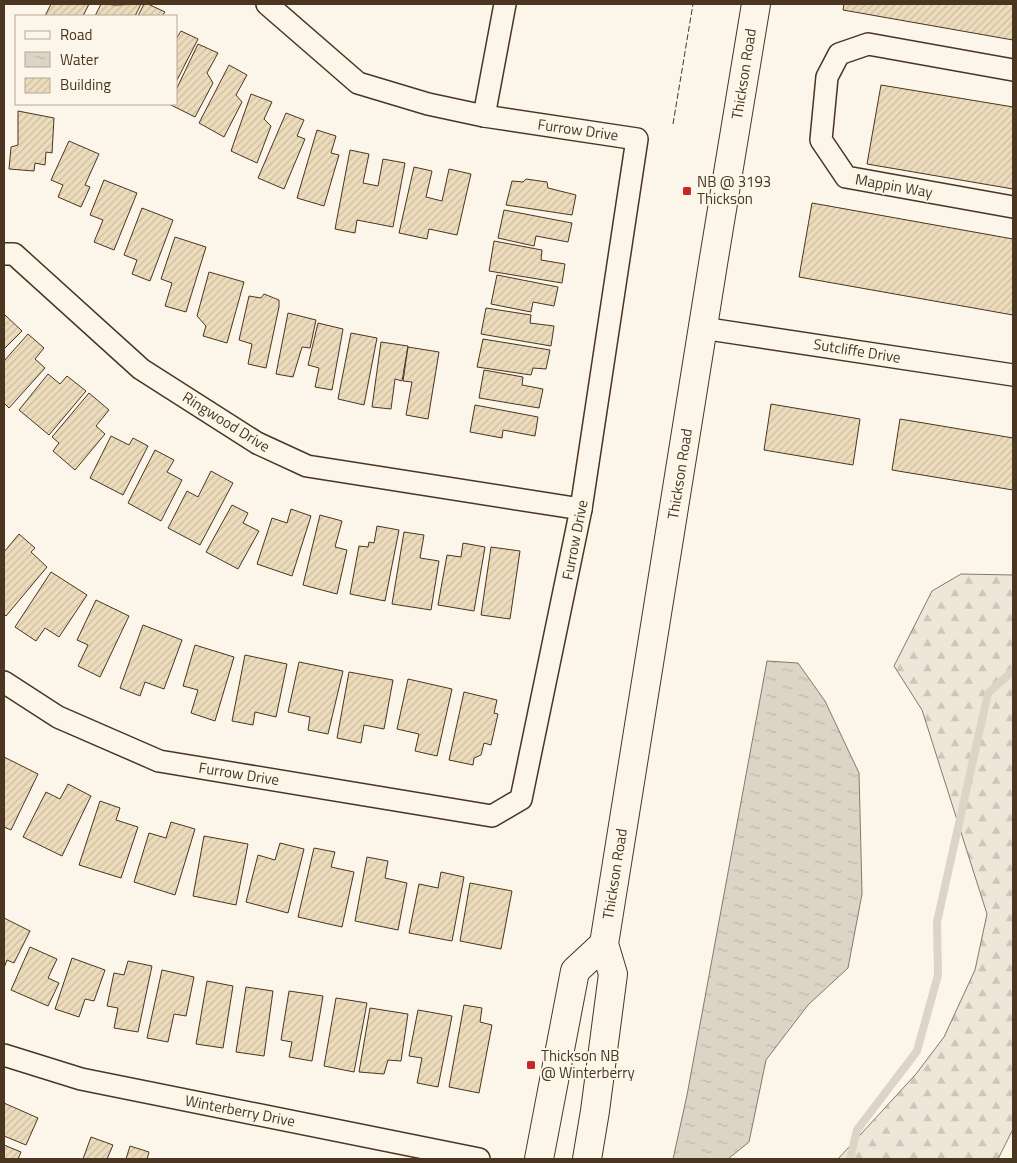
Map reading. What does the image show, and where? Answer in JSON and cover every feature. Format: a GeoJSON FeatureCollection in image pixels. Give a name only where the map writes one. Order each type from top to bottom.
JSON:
{"type":"FeatureCollection","features":[{"type":"Feature","properties":{"kind":"main road","name":"Thickson Road"},"geometry":{"type":"LineString","coordinates":[[587,1159],[614,974],[604,944],[676,502],[702,328],[756,4]]}},
{"type":"Feature","properties":{"kind":"main road"},"geometry":{"type":"LineString","coordinates":[[539,1159],[576,970],[604,944]]}},
{"type":"Feature","properties":{"kind":"street","name":"Furrow Drive"},"geometry":{"type":"LineString","coordinates":[[4,682],[58,717],[159,761],[492,816],[521,799],[582,509],[637,139],[484,116],[428,104],[358,83],[267,4]]}},
{"type":"Feature","properties":{"kind":"street"},"geometry":{"type":"LineString","coordinates":[[484,116],[505,4]]}},
{"type":"Feature","properties":{"kind":"street","name":"Mappin Way"},"geometry":{"type":"LineString","coordinates":[[1013,70],[868,44],[839,54],[827,77],[821,140],[846,177],[1013,207]]}},
{"type":"Feature","properties":{"kind":"street","name":"Ringwood Drive"},"geometry":{"type":"LineString","coordinates":[[4,254],[14,254],[141,369],[257,444],[307,466],[582,509]]}},
{"type":"Feature","properties":{"kind":"street","name":"Sutcliffe Drive"},"geometry":{"type":"LineString","coordinates":[[702,328],[1013,375]]}},
{"type":"Feature","properties":{"kind":"street","name":"Winterberry Drive"},"geometry":{"type":"LineString","coordinates":[[4,1055],[81,1079],[479,1159]]}},
{"type":"Feature","properties":{"kind":"green space"},"geometry":{"type":"Polygon","coordinates":[[[961,574],[1013,575],[1013,1129],[998,1159],[838,1159],[916,1074],[944,1037],[975,970],[987,914],[922,710],[894,666],[932,591],[961,574]]]}},
{"type":"Feature","properties":{"kind":"water"},"geometry":{"type":"Polygon","coordinates":[[[767,661],[798,663],[825,701],[859,773],[862,894],[848,968],[808,1005],[766,1060],[749,1142],[728,1159],[673,1159],[687,1095],[767,661]]]}},
{"type":"Feature","properties":{"kind":"building"},"geometry":{"type":"Polygon","coordinates":[[[51,4],[89,4],[84,15],[46,15],[51,4]]]}},
{"type":"Feature","properties":{"kind":"building"},"geometry":{"type":"Polygon","coordinates":[[[101,4],[141,4],[136,15],[96,15],[101,4]]]}},
{"type":"Feature","properties":{"kind":"building"},"geometry":{"type":"Polygon","coordinates":[[[144,4],[165,12],[163,15],[138,15],[144,4]]]}},
{"type":"Feature","properties":{"kind":"building"},"geometry":{"type":"Polygon","coordinates":[[[844,4],[1013,4],[1013,40],[843,10],[844,4]]]}},
{"type":"Feature","properties":{"kind":"building"},"geometry":{"type":"Polygon","coordinates":[[[181,31],[198,39],[178,78],[178,36],[181,31]]]}},
{"type":"Feature","properties":{"kind":"building"},"geometry":{"type":"Polygon","coordinates":[[[198,44],[218,53],[207,73],[213,83],[195,117],[171,105],[178,105],[178,86],[198,44]]]}},
{"type":"Feature","properties":{"kind":"building"},"geometry":{"type":"Polygon","coordinates":[[[229,65],[247,75],[236,95],[242,102],[224,137],[199,123],[229,65]]]}},
{"type":"Feature","properties":{"kind":"building"},"geometry":{"type":"Polygon","coordinates":[[[881,85],[1013,107],[1013,189],[867,164],[881,85]]]}},
{"type":"Feature","properties":{"kind":"building"},"geometry":{"type":"Polygon","coordinates":[[[251,94],[272,102],[264,119],[271,126],[257,163],[231,151],[251,94]]]}},
{"type":"Feature","properties":{"kind":"building"},"geometry":{"type":"Polygon","coordinates":[[[18,111],[54,118],[52,153],[46,152],[45,165],[35,163],[34,171],[9,169],[11,147],[18,145],[18,111]]]}},
{"type":"Feature","properties":{"kind":"building"},"geometry":{"type":"Polygon","coordinates":[[[286,113],[304,120],[297,136],[305,139],[284,189],[258,178],[286,113]]]}},
{"type":"Feature","properties":{"kind":"building"},"geometry":{"type":"Polygon","coordinates":[[[317,130],[336,136],[331,153],[339,155],[324,206],[297,198],[317,130]]]}},
{"type":"Feature","properties":{"kind":"building"},"geometry":{"type":"Polygon","coordinates":[[[69,141],[99,154],[85,185],[90,187],[81,207],[58,197],[63,185],[51,180],[69,141]]]}},
{"type":"Feature","properties":{"kind":"building"},"geometry":{"type":"Polygon","coordinates":[[[350,150],[369,154],[363,183],[378,186],[383,159],[405,163],[393,227],[357,220],[355,233],[335,229],[350,150]]]}},
{"type":"Feature","properties":{"kind":"building"},"geometry":{"type":"Polygon","coordinates":[[[414,167],[432,171],[426,197],[442,201],[449,169],[471,174],[457,235],[429,229],[427,239],[399,233],[414,167]]]}},
{"type":"Feature","properties":{"kind":"building"},"geometry":{"type":"Polygon","coordinates":[[[526,179],[547,182],[548,188],[576,195],[572,215],[506,205],[512,181],[523,182],[526,179]]]}},
{"type":"Feature","properties":{"kind":"building"},"geometry":{"type":"Polygon","coordinates":[[[104,180],[137,193],[114,250],[94,242],[103,220],[90,215],[104,180]]]}},
{"type":"Feature","properties":{"kind":"building"},"geometry":{"type":"Polygon","coordinates":[[[812,203],[1013,239],[1013,315],[799,277],[812,203]]]}},
{"type":"Feature","properties":{"kind":"building"},"geometry":{"type":"Polygon","coordinates":[[[142,208],[173,220],[150,281],[132,274],[137,260],[124,255],[142,208]]]}},
{"type":"Feature","properties":{"kind":"building"},"geometry":{"type":"Polygon","coordinates":[[[504,210],[572,223],[568,242],[536,236],[534,246],[498,238],[504,210]]]}},
{"type":"Feature","properties":{"kind":"building"},"geometry":{"type":"Polygon","coordinates":[[[175,237],[206,247],[186,312],[165,306],[172,283],[161,279],[175,237]]]}},
{"type":"Feature","properties":{"kind":"building"},"geometry":{"type":"Polygon","coordinates":[[[494,241],[542,250],[541,260],[565,264],[562,283],[489,271],[494,241]]]}},
{"type":"Feature","properties":{"kind":"building"},"geometry":{"type":"Polygon","coordinates":[[[209,272],[244,282],[227,343],[203,336],[206,326],[197,316],[209,272]]]}},
{"type":"Feature","properties":{"kind":"building"},"geometry":{"type":"Polygon","coordinates":[[[497,275],[558,287],[554,306],[533,302],[531,312],[491,304],[497,275]]]}},
{"type":"Feature","properties":{"kind":"building"},"geometry":{"type":"Polygon","coordinates":[[[264,294],[279,300],[266,368],[248,364],[252,344],[239,340],[249,296],[261,298],[264,294]]]}},
{"type":"Feature","properties":{"kind":"building"},"geometry":{"type":"Polygon","coordinates":[[[486,308],[531,315],[530,323],[554,326],[551,346],[481,334],[486,308]]]}},
{"type":"Feature","properties":{"kind":"building"},"geometry":{"type":"Polygon","coordinates":[[[288,313],[316,320],[310,348],[302,347],[293,377],[276,374],[288,313]]]}},
{"type":"Feature","properties":{"kind":"building"},"geometry":{"type":"Polygon","coordinates":[[[4,316],[22,331],[4,349],[4,316]]]}},
{"type":"Feature","properties":{"kind":"building"},"geometry":{"type":"Polygon","coordinates":[[[318,323],[343,329],[332,390],[315,387],[319,368],[308,365],[318,323]]]}},
{"type":"Feature","properties":{"kind":"building"},"geometry":{"type":"Polygon","coordinates":[[[351,333],[377,338],[364,405],[338,399],[351,333]]]}},
{"type":"Feature","properties":{"kind":"building"},"geometry":{"type":"Polygon","coordinates":[[[28,334],[44,348],[35,359],[45,368],[9,408],[4,403],[4,361],[28,334]]]}},
{"type":"Feature","properties":{"kind":"building"},"geometry":{"type":"Polygon","coordinates":[[[483,339],[550,350],[546,369],[533,368],[531,375],[477,367],[483,339]]]}},
{"type":"Feature","properties":{"kind":"building"},"geometry":{"type":"Polygon","coordinates":[[[381,342],[408,346],[402,381],[395,379],[391,409],[372,407],[381,342]]]}},
{"type":"Feature","properties":{"kind":"building"},"geometry":{"type":"Polygon","coordinates":[[[408,347],[439,352],[428,419],[406,415],[412,382],[403,381],[408,347]]]}},
{"type":"Feature","properties":{"kind":"building"},"geometry":{"type":"Polygon","coordinates":[[[484,370],[523,377],[522,385],[543,389],[539,408],[479,398],[484,370]]]}},
{"type":"Feature","properties":{"kind":"building"},"geometry":{"type":"Polygon","coordinates":[[[48,374],[60,384],[67,376],[86,391],[49,435],[19,410],[48,374]]]}},
{"type":"Feature","properties":{"kind":"building"},"geometry":{"type":"Polygon","coordinates":[[[89,393],[109,410],[96,426],[105,434],[75,470],[53,451],[59,443],[52,437],[89,393]]]}},
{"type":"Feature","properties":{"kind":"building"},"geometry":{"type":"Polygon","coordinates":[[[771,404],[860,419],[853,465],[764,450],[771,404]]]}},
{"type":"Feature","properties":{"kind":"building"},"geometry":{"type":"Polygon","coordinates":[[[475,405],[538,417],[535,436],[503,430],[502,438],[470,432],[475,405]]]}},
{"type":"Feature","properties":{"kind":"building"},"geometry":{"type":"Polygon","coordinates":[[[900,419],[1013,438],[1013,490],[892,470],[900,419]]]}},
{"type":"Feature","properties":{"kind":"building"},"geometry":{"type":"Polygon","coordinates":[[[111,436],[129,445],[133,438],[148,446],[123,495],[90,478],[111,436]]]}},
{"type":"Feature","properties":{"kind":"building"},"geometry":{"type":"Polygon","coordinates":[[[155,450],[174,460],[167,472],[182,480],[161,521],[128,503],[155,450]]]}},
{"type":"Feature","properties":{"kind":"building"},"geometry":{"type":"Polygon","coordinates":[[[211,471],[233,483],[200,545],[168,528],[187,491],[198,497],[211,471]]]}},
{"type":"Feature","properties":{"kind":"building"},"geometry":{"type":"Polygon","coordinates":[[[232,505],[248,513],[243,523],[259,531],[238,569],[206,552],[232,505]]]}},
{"type":"Feature","properties":{"kind":"building"},"geometry":{"type":"Polygon","coordinates":[[[291,509],[311,516],[292,576],[257,564],[272,518],[287,523],[291,509]]]}},
{"type":"Feature","properties":{"kind":"building"},"geometry":{"type":"Polygon","coordinates":[[[320,515],[342,521],[335,547],[347,550],[337,594],[303,585],[320,515]]]}},
{"type":"Feature","properties":{"kind":"building"},"geometry":{"type":"Polygon","coordinates":[[[377,526],[399,530],[385,601],[350,594],[359,546],[368,547],[369,542],[374,543],[377,526]]]}},
{"type":"Feature","properties":{"kind":"building"},"geometry":{"type":"Polygon","coordinates":[[[404,532],[424,535],[420,558],[439,561],[431,610],[392,604],[404,532]]]}},
{"type":"Feature","properties":{"kind":"building"},"geometry":{"type":"Polygon","coordinates":[[[19,534],[35,548],[31,552],[47,567],[6,616],[4,614],[4,552],[19,534]]]}},
{"type":"Feature","properties":{"kind":"building"},"geometry":{"type":"Polygon","coordinates":[[[463,543],[485,547],[474,611],[438,605],[447,555],[461,557],[463,543]]]}},
{"type":"Feature","properties":{"kind":"building"},"geometry":{"type":"Polygon","coordinates":[[[491,547],[520,551],[510,619],[481,615],[491,547]]]}},
{"type":"Feature","properties":{"kind":"building"},"geometry":{"type":"Polygon","coordinates":[[[51,572],[87,595],[59,637],[45,628],[36,641],[15,627],[51,572]]]}},
{"type":"Feature","properties":{"kind":"building"},"geometry":{"type":"Polygon","coordinates":[[[96,600],[129,616],[100,677],[78,666],[88,645],[77,640],[96,600]]]}},
{"type":"Feature","properties":{"kind":"building"},"geometry":{"type":"Polygon","coordinates":[[[143,625],[182,640],[164,689],[145,682],[140,696],[120,688],[143,625]]]}},
{"type":"Feature","properties":{"kind":"building"},"geometry":{"type":"Polygon","coordinates":[[[195,645],[234,657],[215,721],[191,713],[198,690],[183,686],[195,645]]]}},
{"type":"Feature","properties":{"kind":"building"},"geometry":{"type":"Polygon","coordinates":[[[245,655],[287,664],[276,717],[255,712],[253,725],[232,721],[245,655]]]}},
{"type":"Feature","properties":{"kind":"building"},"geometry":{"type":"Polygon","coordinates":[[[299,662],[343,671],[328,734],[308,730],[310,717],[288,712],[299,662]]]}},
{"type":"Feature","properties":{"kind":"building"},"geometry":{"type":"Polygon","coordinates":[[[349,672],[393,680],[384,729],[364,725],[361,743],[337,738],[349,672]]]}},
{"type":"Feature","properties":{"kind":"building"},"geometry":{"type":"Polygon","coordinates":[[[408,679],[452,689],[437,756],[415,751],[419,734],[397,729],[408,679]]]}},
{"type":"Feature","properties":{"kind":"building"},"geometry":{"type":"Polygon","coordinates":[[[464,692],[497,700],[494,713],[498,714],[491,745],[484,743],[481,755],[474,758],[473,765],[449,760],[464,692]]]}},
{"type":"Feature","properties":{"kind":"building"},"geometry":{"type":"Polygon","coordinates":[[[4,757],[38,774],[11,830],[4,827],[4,757]]]}},
{"type":"Feature","properties":{"kind":"building"},"geometry":{"type":"Polygon","coordinates":[[[68,784],[91,796],[62,856],[23,837],[46,792],[60,799],[68,784]]]}},
{"type":"Feature","properties":{"kind":"building"},"geometry":{"type":"Polygon","coordinates":[[[100,801],[120,808],[116,820],[138,827],[121,878],[79,865],[100,801]]]}},
{"type":"Feature","properties":{"kind":"building"},"geometry":{"type":"Polygon","coordinates":[[[171,822],[195,829],[175,895],[134,882],[149,833],[166,838],[171,822]]]}},
{"type":"Feature","properties":{"kind":"building"},"geometry":{"type":"Polygon","coordinates":[[[204,836],[248,844],[236,905],[193,896],[204,836]]]}},
{"type":"Feature","properties":{"kind":"building"},"geometry":{"type":"Polygon","coordinates":[[[280,843],[304,849],[288,913],[246,902],[258,855],[275,860],[280,843]]]}},
{"type":"Feature","properties":{"kind":"building"},"geometry":{"type":"Polygon","coordinates":[[[314,848],[335,852],[331,867],[354,872],[342,927],[298,917],[314,848]]]}},
{"type":"Feature","properties":{"kind":"building"},"geometry":{"type":"Polygon","coordinates":[[[367,857],[388,861],[385,878],[407,883],[398,930],[355,921],[367,857]]]}},
{"type":"Feature","properties":{"kind":"building"},"geometry":{"type":"Polygon","coordinates":[[[441,872],[464,877],[452,941],[409,933],[419,884],[438,888],[441,872]]]}},
{"type":"Feature","properties":{"kind":"building"},"geometry":{"type":"Polygon","coordinates":[[[470,883],[512,891],[501,949],[460,941],[470,883]]]}},
{"type":"Feature","properties":{"kind":"building"},"geometry":{"type":"Polygon","coordinates":[[[4,918],[30,931],[14,963],[7,960],[4,968],[4,918]]]}},
{"type":"Feature","properties":{"kind":"building"},"geometry":{"type":"Polygon","coordinates":[[[30,947],[57,959],[48,978],[59,983],[48,1006],[11,990],[30,947]]]}},
{"type":"Feature","properties":{"kind":"building"},"geometry":{"type":"Polygon","coordinates":[[[72,958],[105,970],[94,1001],[85,999],[79,1017],[55,1009],[72,958]]]}},
{"type":"Feature","properties":{"kind":"building"},"geometry":{"type":"Polygon","coordinates":[[[128,961],[152,966],[138,1032],[114,1028],[118,1008],[107,1006],[114,973],[124,975],[128,961]]]}},
{"type":"Feature","properties":{"kind":"building"},"geometry":{"type":"Polygon","coordinates":[[[162,970],[194,977],[186,1016],[174,1014],[168,1042],[147,1038],[162,970]]]}},
{"type":"Feature","properties":{"kind":"building"},"geometry":{"type":"Polygon","coordinates":[[[207,981],[233,986],[223,1048],[196,1044],[207,981]]]}},
{"type":"Feature","properties":{"kind":"building"},"geometry":{"type":"Polygon","coordinates":[[[246,987],[273,991],[264,1056],[236,1052],[246,987]]]}},
{"type":"Feature","properties":{"kind":"building"},"geometry":{"type":"Polygon","coordinates":[[[289,991],[323,996],[312,1061],[289,1057],[292,1042],[281,1040],[289,991]]]}},
{"type":"Feature","properties":{"kind":"building"},"geometry":{"type":"Polygon","coordinates":[[[336,998],[367,1003],[354,1072],[324,1066],[336,998]]]}},
{"type":"Feature","properties":{"kind":"building"},"geometry":{"type":"Polygon","coordinates":[[[464,1005],[482,1008],[480,1022],[492,1025],[479,1093],[449,1087],[464,1005]]]}},
{"type":"Feature","properties":{"kind":"building"},"geometry":{"type":"Polygon","coordinates":[[[370,1008],[408,1014],[401,1061],[388,1060],[384,1074],[359,1072],[370,1008]]]}},
{"type":"Feature","properties":{"kind":"building"},"geometry":{"type":"Polygon","coordinates":[[[418,1010],[452,1016],[438,1087],[417,1083],[422,1058],[409,1056],[418,1010]]]}},
{"type":"Feature","properties":{"kind":"building"},"geometry":{"type":"Polygon","coordinates":[[[4,1103],[38,1118],[26,1145],[4,1136],[4,1103]]]}},
{"type":"Feature","properties":{"kind":"building"},"geometry":{"type":"Polygon","coordinates":[[[91,1137],[113,1145],[107,1159],[83,1159],[91,1137]]]}},
{"type":"Feature","properties":{"kind":"building"},"geometry":{"type":"Polygon","coordinates":[[[4,1145],[21,1152],[18,1159],[4,1159],[4,1145]]]}},
{"type":"Feature","properties":{"kind":"building"},"geometry":{"type":"Polygon","coordinates":[[[130,1146],[149,1152],[147,1159],[126,1159],[130,1146]]]}},
{"type":"Feature","properties":{"kind":"waterway"},"geometry":{"type":"LineString","coordinates":[[850,1159],[857,1130],[917,1051],[938,975],[937,922],[988,693],[1013,671]]}},
{"type":"Feature","properties":{"kind":"fence"},"geometry":{"type":"LineString","coordinates":[[673,124],[693,4]]}},
{"type":"Feature","properties":{"kind":"place","name":"NB @ 3193 Thickson"},"geometry":{"type":"Point","coordinates":[687,191]}},
{"type":"Feature","properties":{"kind":"place","name":"Thickson NB @ Winterberry"},"geometry":{"type":"Point","coordinates":[531,1065]}}]}
